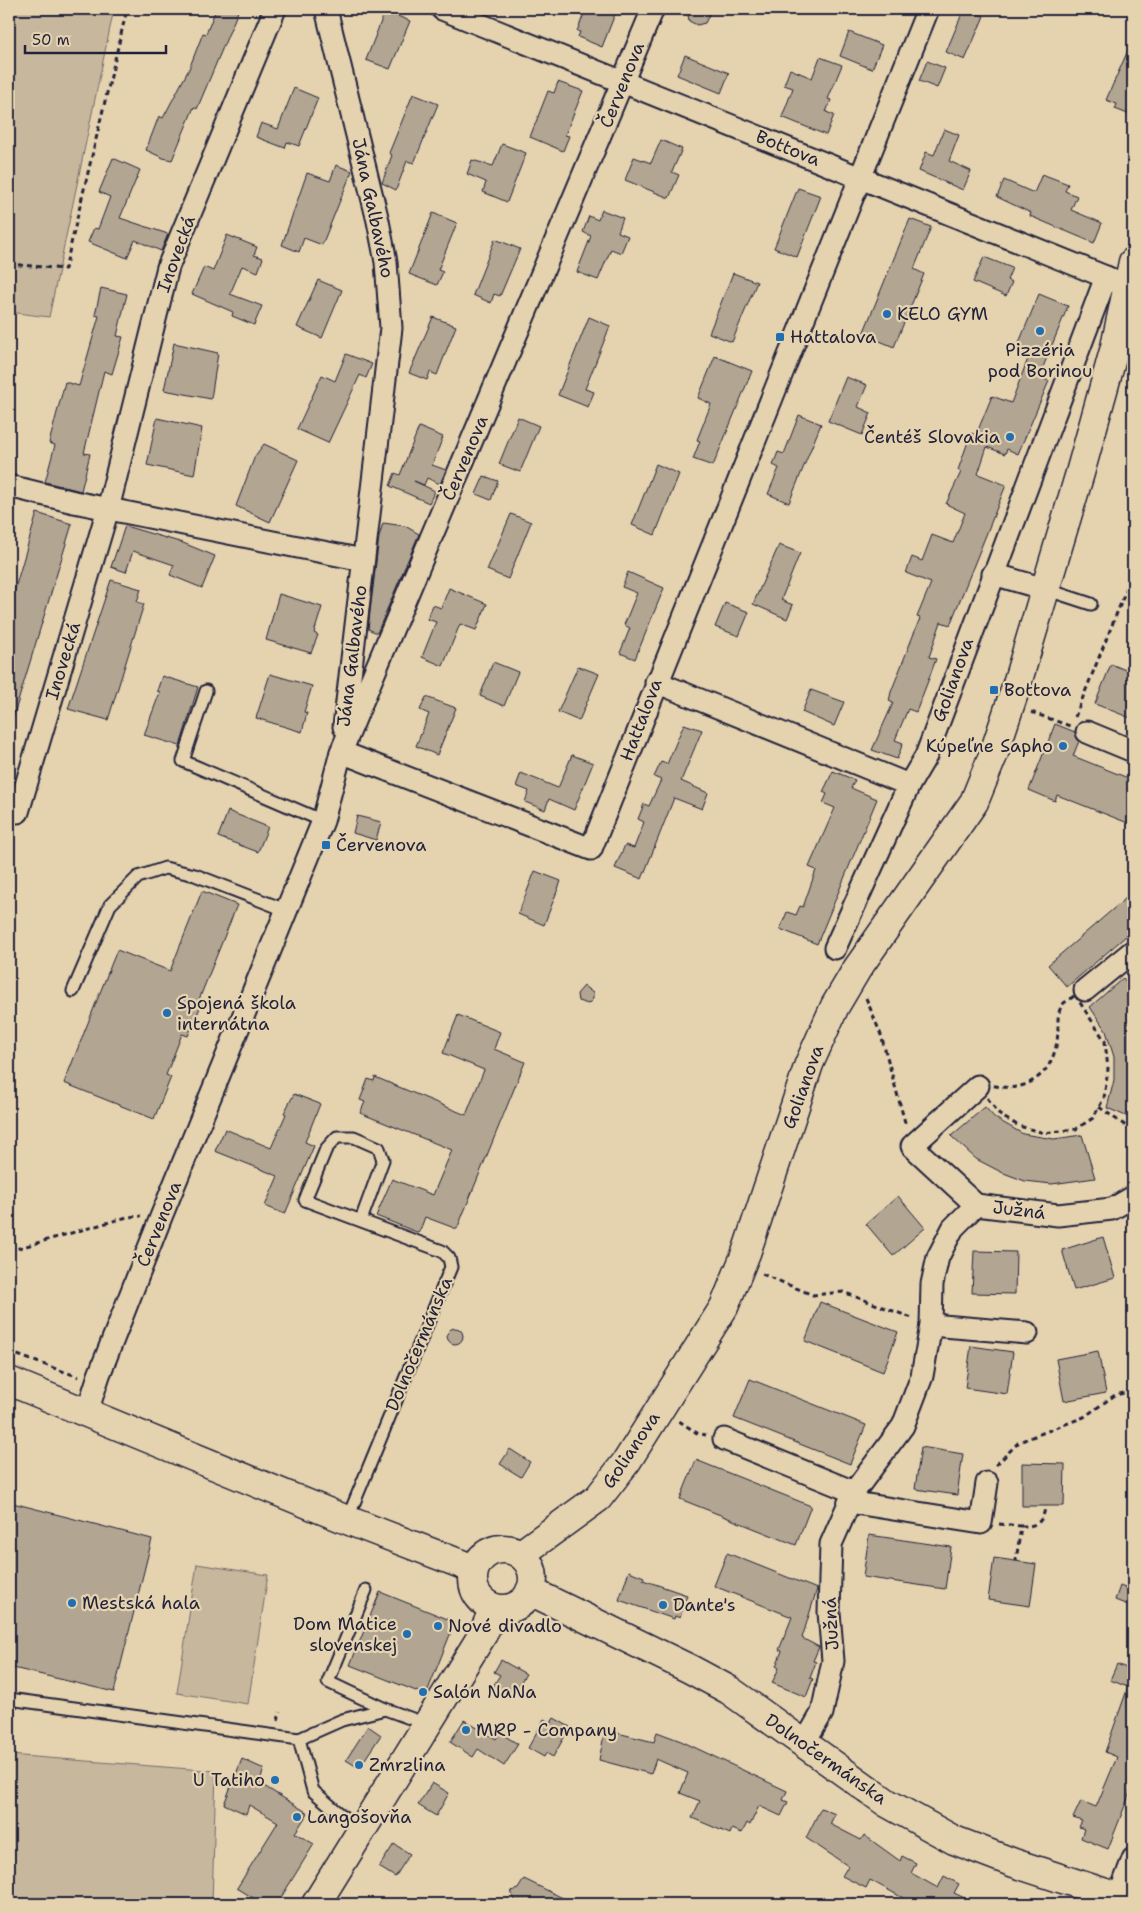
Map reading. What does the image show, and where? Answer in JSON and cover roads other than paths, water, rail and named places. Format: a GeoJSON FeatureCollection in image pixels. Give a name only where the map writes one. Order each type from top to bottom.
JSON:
{"type":"FeatureCollection","features":[{"type":"Feature","properties":{"kind":"street","name":"Inovecká"},"geometry":{"type":"LineString","coordinates":[[13,811],[108,509],[168,267],[275,9]]}},
{"type":"Feature","properties":{"kind":"street","name":"Jána Galbavého"},"geometry":{"type":"LineString","coordinates":[[326,9],[378,221],[390,293],[390,328],[341,752]]}},
{"type":"Feature","properties":{"kind":"street","name":"Bottova"},"geometry":{"type":"LineString","coordinates":[[442,9],[624,80],[861,177],[1125,278]]}},
{"type":"Feature","properties":{"kind":"street","name":"Červenova"},"geometry":{"type":"LineString","coordinates":[[87,1412],[99,1375],[161,1217],[288,911],[323,821],[341,752],[653,9]]}},
{"type":"Feature","properties":{"kind":"street","name":"Hattalova"},"geometry":{"type":"LineString","coordinates":[[341,752],[591,849],[656,682],[928,9]]}},
{"type":"Feature","properties":{"kind":"street","name":"Golianova"},"geometry":{"type":"LineString","coordinates":[[834,948],[909,785],[926,756],[993,574],[1125,278]]}},
{"type":"Feature","properties":{"kind":"street","name":"Golianova"},"geometry":{"type":"LineString","coordinates":[[521,1554],[598,1498],[626,1461],[724,1307],[746,1253],[809,1064],[835,1006],[857,968],[974,802],[994,753],[1045,590],[1115,348],[1125,278]]}},
{"type":"Feature","properties":{"kind":"street"},"geometry":{"type":"LineString","coordinates":[[9,486],[108,509]]}},
{"type":"Feature","properties":{"kind":"street","name":"Jána Galbavého"},"geometry":{"type":"LineString","coordinates":[[108,509],[363,560]]}},
{"type":"Feature","properties":{"kind":"street"},"geometry":{"type":"LineString","coordinates":[[993,574],[1045,590]]}},
{"type":"Feature","properties":{"kind":"street"},"geometry":{"type":"LineString","coordinates":[[656,682],[909,785]]}},
{"type":"Feature","properties":{"kind":"street"},"geometry":{"type":"LineString","coordinates":[[1087,732],[1133,751]]}},
{"type":"Feature","properties":{"kind":"street"},"geometry":{"type":"LineString","coordinates":[[1085,990],[1133,951]]}},
{"type":"Feature","properties":{"kind":"street"},"geometry":{"type":"LineString","coordinates":[[976,1205],[912,1146],[978,1086]]}},
{"type":"Feature","properties":{"kind":"street","name":"Južná"},"geometry":{"type":"LineString","coordinates":[[804,1744],[822,1713],[833,1661],[828,1612],[831,1544],[852,1497],[903,1426],[922,1376],[931,1325],[932,1284],[938,1257],[953,1228],[976,1205],[1058,1215],[1112,1209],[1133,1198]]}},
{"type":"Feature","properties":{"kind":"street"},"geometry":{"type":"LineString","coordinates":[[931,1325],[1027,1333]]}},
{"type":"Feature","properties":{"kind":"street"},"geometry":{"type":"LineString","coordinates":[[9,1381],[347,1520],[474,1569]]}},
{"type":"Feature","properties":{"kind":"street"},"geometry":{"type":"LineString","coordinates":[[724,1439],[852,1497],[981,1523],[987,1483]]}},
{"type":"Feature","properties":{"kind":"street"},"geometry":{"type":"LineString","coordinates":[[507,1548],[521,1554],[528,1561],[532,1572],[530,1591],[524,1600],[516,1606],[505,1608],[494,1608],[482,1601],[476,1593],[472,1579],[474,1569],[480,1559],[492,1550],[507,1548]]}},
{"type":"Feature","properties":{"kind":"street","name":"Dolnočermánska"},"geometry":{"type":"LineString","coordinates":[[530,1591],[713,1682],[887,1803],[954,1840],[1122,1901]]}},
{"type":"Feature","properties":{"kind":"street"},"geometry":{"type":"LineString","coordinates":[[320,1903],[360,1831],[484,1634],[494,1608]]}},
{"type":"Feature","properties":{"kind":"street"},"geometry":{"type":"LineString","coordinates":[[1122,1901],[1133,1859]]}},
{"type":"Feature","properties":{"kind":"lane"},"geometry":{"type":"LineString","coordinates":[[1045,590],[1091,604]]}},
{"type":"Feature","properties":{"kind":"lane"},"geometry":{"type":"LineString","coordinates":[[206,691],[183,761],[323,821]]}},
{"type":"Feature","properties":{"kind":"lane"},"geometry":{"type":"LineString","coordinates":[[73,991],[110,905],[138,877],[165,868],[195,875],[288,911]]}},
{"type":"Feature","properties":{"kind":"lane","name":"Dolnočermánska"},"geometry":{"type":"LineString","coordinates":[[347,1520],[452,1267],[449,1258],[442,1251],[305,1200],[326,1149],[337,1137],[354,1137],[379,1148],[383,1160],[361,1220]]}},
{"type":"Feature","properties":{"kind":"lane"},"geometry":{"type":"LineString","coordinates":[[366,1590],[328,1682],[385,1709],[426,1724]]}},
{"type":"Feature","properties":{"kind":"lane"},"geometry":{"type":"LineString","coordinates":[[9,1699],[299,1739],[342,1720],[385,1709]]}},
{"type":"Feature","properties":{"kind":"lane"},"geometry":{"type":"LineString","coordinates":[[299,1739],[313,1791],[360,1831]]}},
{"type":"Feature","properties":{"kind":"place","name":"KELO GYM"},"geometry":{"type":"Point","coordinates":[887,314]}},
{"type":"Feature","properties":{"kind":"place","name":"Pizzéria pod Borinou"},"geometry":{"type":"Point","coordinates":[1040,331]}},
{"type":"Feature","properties":{"kind":"place","name":"Hattalova"},"geometry":{"type":"Point","coordinates":[780,337]}},
{"type":"Feature","properties":{"kind":"place","name":"Čentéš Slovakia"},"geometry":{"type":"Point","coordinates":[1010,437]}},
{"type":"Feature","properties":{"kind":"place","name":"Bottova"},"geometry":{"type":"Point","coordinates":[994,690]}},
{"type":"Feature","properties":{"kind":"place","name":"Kúpeľne Sapho"},"geometry":{"type":"Point","coordinates":[1063,746]}},
{"type":"Feature","properties":{"kind":"place","name":"Červenova"},"geometry":{"type":"Point","coordinates":[326,845]}},
{"type":"Feature","properties":{"kind":"place","name":"Spojená škola internátna"},"geometry":{"type":"Point","coordinates":[167,1013]}},
{"type":"Feature","properties":{"kind":"place","name":"Mestská hala"},"geometry":{"type":"Point","coordinates":[72,1603]}},
{"type":"Feature","properties":{"kind":"place","name":"Dante's"},"geometry":{"type":"Point","coordinates":[663,1605]}},
{"type":"Feature","properties":{"kind":"place","name":"Nové divadlo"},"geometry":{"type":"Point","coordinates":[438,1626]}},
{"type":"Feature","properties":{"kind":"place","name":"Dom Matice slovenskej"},"geometry":{"type":"Point","coordinates":[407,1634]}},
{"type":"Feature","properties":{"kind":"place","name":"Salón NaNa"},"geometry":{"type":"Point","coordinates":[423,1692]}},
{"type":"Feature","properties":{"kind":"place","name":"MRP - Company"},"geometry":{"type":"Point","coordinates":[466,1730]}},
{"type":"Feature","properties":{"kind":"place","name":"Zmrzlina"},"geometry":{"type":"Point","coordinates":[359,1765]}},
{"type":"Feature","properties":{"kind":"place","name":"U Tatiho"},"geometry":{"type":"Point","coordinates":[275,1780]}},
{"type":"Feature","properties":{"kind":"place","name":"Langošovňa"},"geometry":{"type":"Point","coordinates":[297,1817]}}]}
